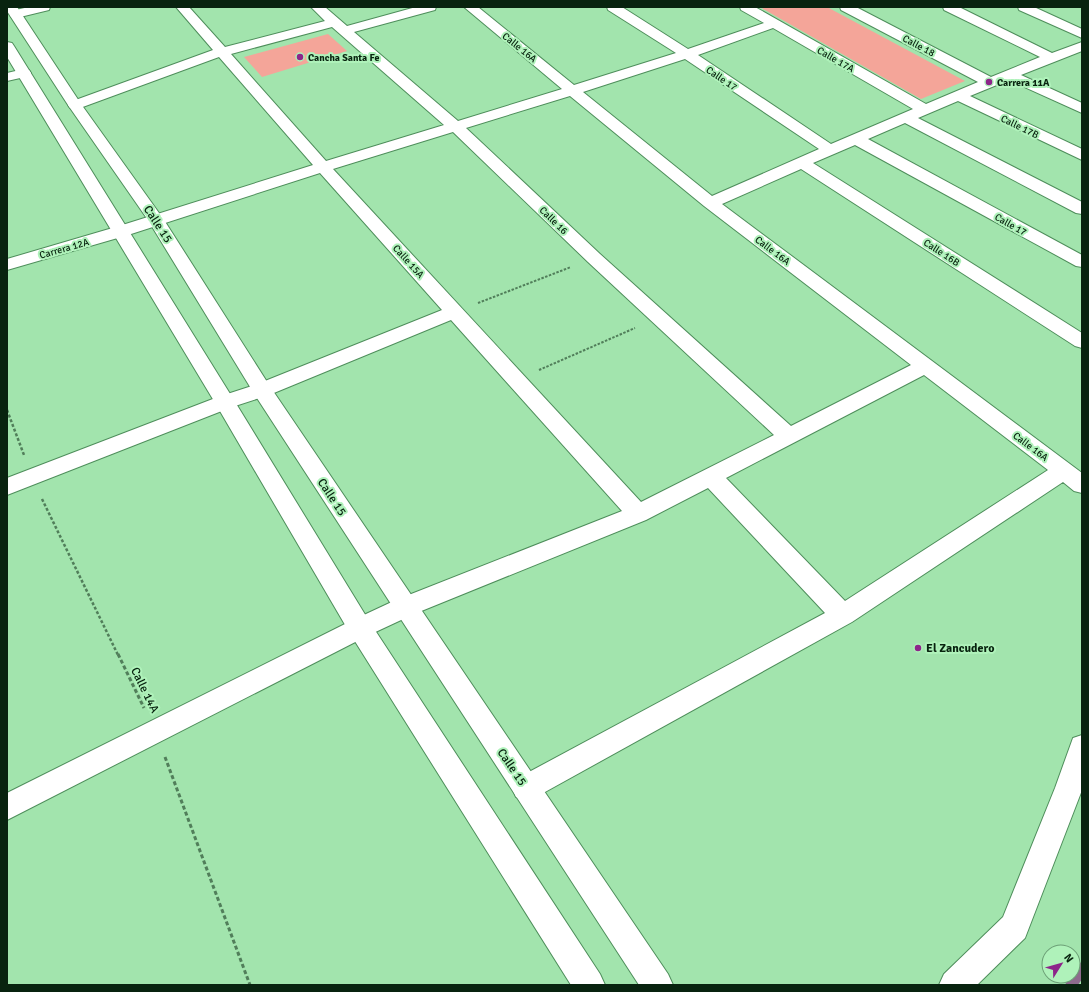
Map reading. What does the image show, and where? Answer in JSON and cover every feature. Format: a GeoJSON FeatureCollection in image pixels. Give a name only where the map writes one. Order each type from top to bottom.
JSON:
{"type":"FeatureCollection","features":[{"type":"Feature","properties":{"kind":"street"},"geometry":{"type":"LineString","coordinates":[[14,10],[44,7]]}},
{"type":"Feature","properties":{"kind":"street","name":"Calle 15A"},"geometry":{"type":"LineString","coordinates":[[182,7],[323,167],[638,514]]}},
{"type":"Feature","properties":{"kind":"street","name":"Calle 16"},"geometry":{"type":"LineString","coordinates":[[317,7],[456,127],[594,258],[789,436]]}},
{"type":"Feature","properties":{"kind":"street"},"geometry":{"type":"LineString","coordinates":[[75,104],[221,52],[430,7]]}},
{"type":"Feature","properties":{"kind":"street","name":"Calle 16A"},"geometry":{"type":"LineString","coordinates":[[470,7],[710,203],[1082,485]]}},
{"type":"Feature","properties":{"kind":"street","name":"Calle 17"},"geometry":{"type":"LineString","coordinates":[[613,7],[687,54],[830,150]]}},
{"type":"Feature","properties":{"kind":"street","name":"Calle 17A"},"geometry":{"type":"LineString","coordinates":[[746,7],[926,110]]}},
{"type":"Feature","properties":{"kind":"street","name":"Calle 18"},"geometry":{"type":"LineString","coordinates":[[846,7],[991,83]]}},
{"type":"Feature","properties":{"kind":"street"},"geometry":{"type":"LineString","coordinates":[[949,7],[1052,58]]}},
{"type":"Feature","properties":{"kind":"street"},"geometry":{"type":"LineString","coordinates":[[1024,7],[1082,34]]}},
{"type":"Feature","properties":{"kind":"street","name":"Calle 15"},"geometry":{"type":"LineString","coordinates":[[14,10],[75,104],[156,220],[262,390],[657,985]]}},
{"type":"Feature","properties":{"kind":"street","name":"Carrera 12A"},"geometry":{"type":"LineString","coordinates":[[7,265],[122,231],[323,167],[456,127],[687,54],[775,23]]}},
{"type":"Feature","properties":{"kind":"street"},"geometry":{"type":"LineString","coordinates":[[7,46],[122,231],[360,628],[589,985]]}},
{"type":"Feature","properties":{"kind":"street"},"geometry":{"type":"LineString","coordinates":[[710,203],[801,162],[1010,74],[1082,46]]}},
{"type":"Feature","properties":{"kind":"street"},"geometry":{"type":"LineString","coordinates":[[7,77],[24,73]]}},
{"type":"Feature","properties":{"kind":"street"},"geometry":{"type":"LineString","coordinates":[[1010,74],[1082,109]]}},
{"type":"Feature","properties":{"kind":"street","name":"Calle 17B"},"geometry":{"type":"LineString","coordinates":[[959,96],[1082,155]]}},
{"type":"Feature","properties":{"kind":"street"},"geometry":{"type":"LineString","coordinates":[[907,118],[1082,209]]}},
{"type":"Feature","properties":{"kind":"street","name":"Calle 17"},"geometry":{"type":"LineString","coordinates":[[856,139],[1082,262]]}},
{"type":"Feature","properties":{"kind":"street","name":"Calle 16B"},"geometry":{"type":"LineString","coordinates":[[801,162],[1082,342]]}},
{"type":"Feature","properties":{"kind":"street"},"geometry":{"type":"LineString","coordinates":[[7,487],[225,402],[262,390],[455,312]]}},
{"type":"Feature","properties":{"kind":"street"},"geometry":{"type":"LineString","coordinates":[[7,807],[155,731],[405,607],[638,514],[925,366]]}},
{"type":"Feature","properties":{"kind":"street"},"geometry":{"type":"LineString","coordinates":[[526,788],[843,614],[1063,471]]}},
{"type":"Feature","properties":{"kind":"street"},"geometry":{"type":"LineString","coordinates":[[710,476],[843,614]]}},
{"type":"Feature","properties":{"kind":"street"},"geometry":{"type":"LineString","coordinates":[[955,985],[1014,927],[1069,788],[1082,748]]}},
{"type":"Feature","properties":{"kind":"path"},"geometry":{"type":"LineString","coordinates":[[455,312],[594,258]]}},
{"type":"Feature","properties":{"kind":"path"},"geometry":{"type":"LineString","coordinates":[[517,380],[659,318]]}},
{"type":"Feature","properties":{"kind":"path","name":"Calle 14A"},"geometry":{"type":"LineString","coordinates":[[7,410],[32,477],[155,731],[250,985]]}},
{"type":"Feature","properties":{"kind":"shaded area"},"geometry":{"type":"Polygon","coordinates":[[[760,7],[827,7],[965,81],[921,99],[760,7]]]}},
{"type":"Feature","properties":{"kind":"shaded area"},"geometry":{"type":"Polygon","coordinates":[[[328,34],[347,51],[262,77],[244,57],[328,34]]]}},
{"type":"Feature","properties":{"kind":"waterway"},"geometry":{"type":"LineString","coordinates":[[1071,985],[1082,968]]}},
{"type":"Feature","properties":{"kind":"place","name":"Cancha Santa Fe"},"geometry":{"type":"Point","coordinates":[300,57]}},
{"type":"Feature","properties":{"kind":"place","name":"Carrera 11A"},"geometry":{"type":"Point","coordinates":[989,82]}},
{"type":"Feature","properties":{"kind":"place","name":"El Zancudero"},"geometry":{"type":"Point","coordinates":[918,648]}}]}
